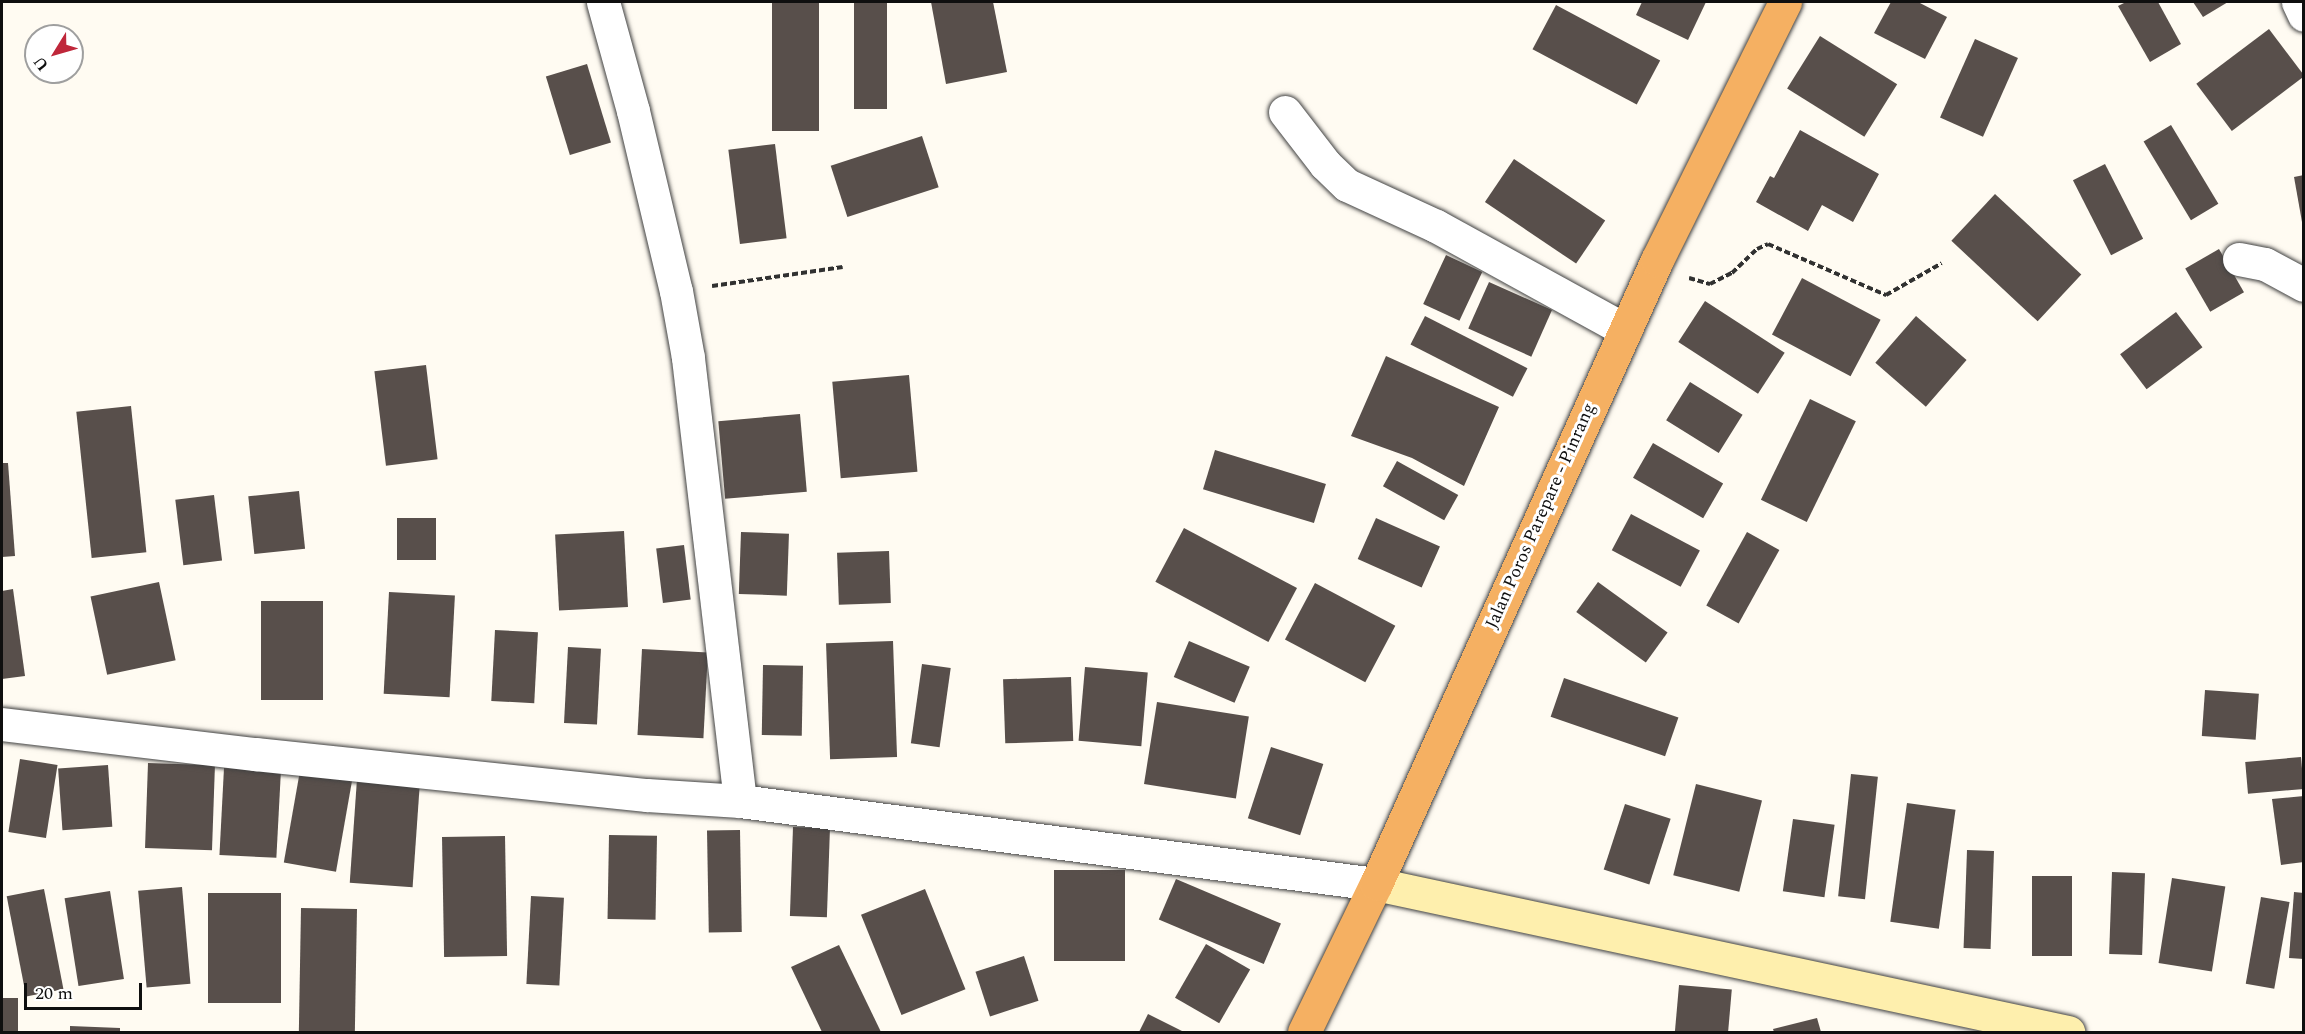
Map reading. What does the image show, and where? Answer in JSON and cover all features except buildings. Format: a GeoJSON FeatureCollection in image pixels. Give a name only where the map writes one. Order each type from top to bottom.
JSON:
{"type":"FeatureCollection","features":[{"type":"Feature","properties":{"kind":"highway","name":"Jalan Poros Parepare - Pinrang"},"geometry":{"type":"LineString","coordinates":[[1304,1032],[1376,884],[1657,260],[1785,2]]}},
{"type":"Feature","properties":{"kind":"main road"},"geometry":{"type":"LineString","coordinates":[[1376,884],[2068,1032]]}},
{"type":"Feature","properties":{"kind":"street"},"geometry":{"type":"LineString","coordinates":[[603,2],[633,111],[676,291],[688,358],[740,801]]}},
{"type":"Feature","properties":{"kind":"street"},"geometry":{"type":"LineString","coordinates":[[2298,2],[2304,15]]}},
{"type":"Feature","properties":{"kind":"street"},"geometry":{"type":"LineString","coordinates":[[1285,112],[1325,164],[1347,185],[1436,226],[1625,330]]}},
{"type":"Feature","properties":{"kind":"street"},"geometry":{"type":"LineString","coordinates":[[2239,259],[2265,264],[2304,285]]}},
{"type":"Feature","properties":{"kind":"street"},"geometry":{"type":"LineString","coordinates":[[2,724],[255,754],[647,795],[740,801],[1376,884]]}},
{"type":"Feature","properties":{"kind":"path"},"geometry":{"type":"LineString","coordinates":[[1657,260],[1694,281],[1710,284],[1731,273],[1757,249],[1768,244],[1886,295],[1942,262]]}},
{"type":"Feature","properties":{"kind":"path"},"geometry":{"type":"LineString","coordinates":[[676,291],[843,267]]}}]}
